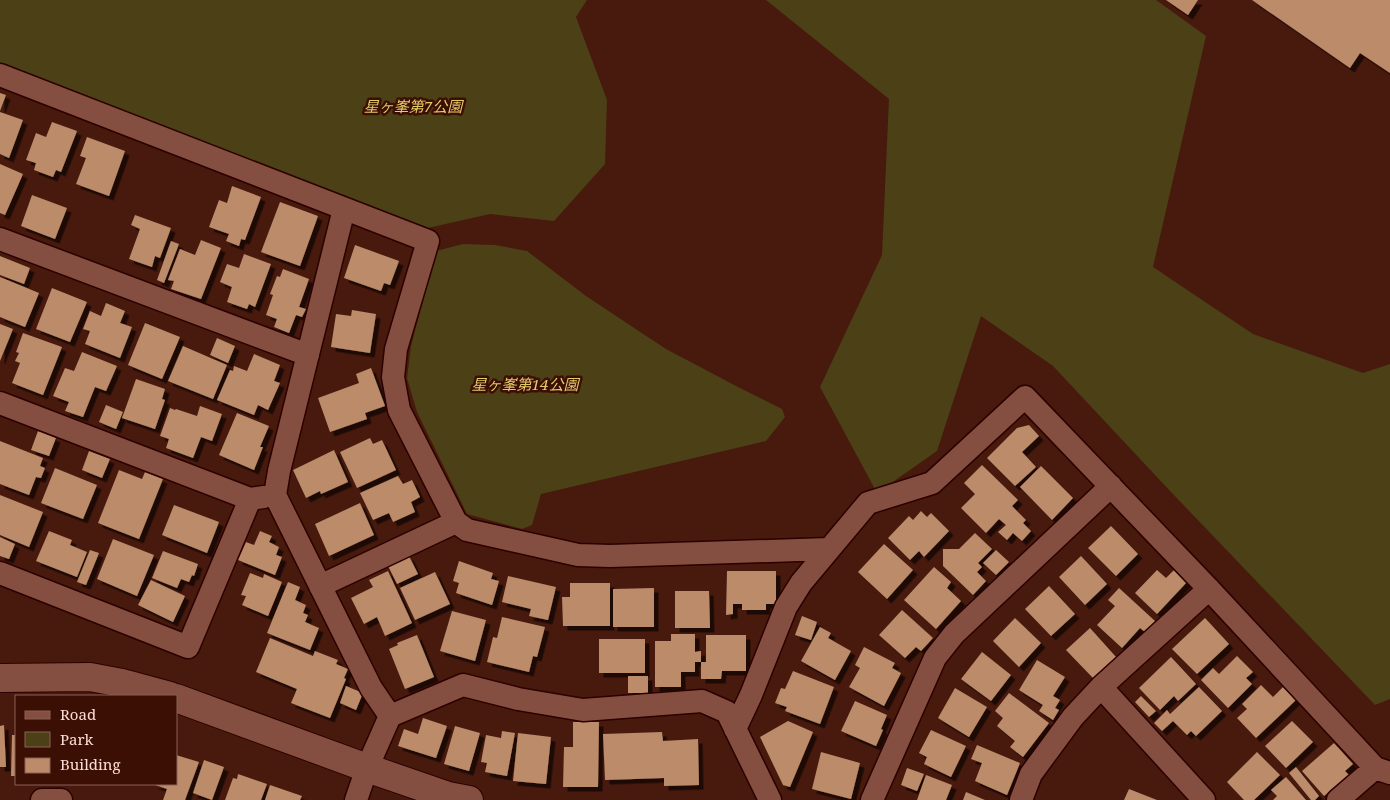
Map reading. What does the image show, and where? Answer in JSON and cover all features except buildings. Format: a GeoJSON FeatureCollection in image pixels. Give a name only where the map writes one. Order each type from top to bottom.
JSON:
{"type":"FeatureCollection","features":[{"type":"Feature","properties":{"kind":"street"},"geometry":{"type":"LineString","coordinates":[[0,76],[428,241],[396,349],[393,377],[399,410],[456,522],[467,530],[578,556],[829,549]]}},
{"type":"Feature","properties":{"kind":"street"},"geometry":{"type":"LineString","coordinates":[[344,208],[279,471],[275,496],[371,688],[390,716]]}},
{"type":"Feature","properties":{"kind":"street"},"geometry":{"type":"LineString","coordinates":[[0,239],[308,355]]}},
{"type":"Feature","properties":{"kind":"street"},"geometry":{"type":"LineString","coordinates":[[735,729],[751,695],[786,607],[801,583],[868,503],[932,483],[1026,397],[1383,771],[1338,800]]}},
{"type":"Feature","properties":{"kind":"street"},"geometry":{"type":"LineString","coordinates":[[0,402],[250,499],[275,496]]}},
{"type":"Feature","properties":{"kind":"street"},"geometry":{"type":"LineString","coordinates":[[872,800],[935,658],[954,634],[1111,486]]}},
{"type":"Feature","properties":{"kind":"street"},"geometry":{"type":"LineString","coordinates":[[0,574],[188,647],[250,499]]}},
{"type":"Feature","properties":{"kind":"street"},"geometry":{"type":"LineString","coordinates":[[320,586],[456,522]]}},
{"type":"Feature","properties":{"kind":"street"},"geometry":{"type":"LineString","coordinates":[[1020,800],[1031,774],[1074,717],[1101,687],[1209,588]]}},
{"type":"Feature","properties":{"kind":"street"},"geometry":{"type":"LineString","coordinates":[[0,678],[90,677],[122,683],[166,695]]}},
{"type":"Feature","properties":{"kind":"street"},"geometry":{"type":"LineString","coordinates":[[356,800],[367,768],[390,716],[462,684],[518,699],[583,710],[702,701],[727,712],[770,800]]}},
{"type":"Feature","properties":{"kind":"street"},"geometry":{"type":"LineString","coordinates":[[1101,687],[1204,800]]}},
{"type":"Feature","properties":{"kind":"street"},"geometry":{"type":"LineString","coordinates":[[178,699],[367,768],[448,796],[469,800]]}},
{"type":"Feature","properties":{"kind":"street"},"geometry":{"type":"LineString","coordinates":[[42,800],[60,800]]}},
{"type":"Feature","properties":{"kind":"green space","name":"星ヶ峯第7公園"},"geometry":{"type":"Polygon","coordinates":[[[0,0],[587,0],[576,17],[607,100],[605,164],[554,221],[490,214],[428,228],[0,65],[0,0]]]}},
{"type":"Feature","properties":{"kind":"green space"},"geometry":{"type":"Polygon","coordinates":[[[766,0],[1156,0],[1206,36],[1153,267],[1253,334],[1363,373],[1390,364],[1390,699],[1375,705],[1053,366],[981,316],[937,451],[877,493],[820,387],[882,255],[889,99],[766,0]]]}},
{"type":"Feature","properties":{"kind":"green space","name":"星ヶ峯第14公園"},"geometry":{"type":"Polygon","coordinates":[[[463,244],[495,245],[527,251],[586,296],[666,349],[782,409],[785,417],[766,441],[541,494],[532,525],[522,529],[467,514],[417,412],[407,378],[411,346],[436,251],[463,244]]]}}]}
